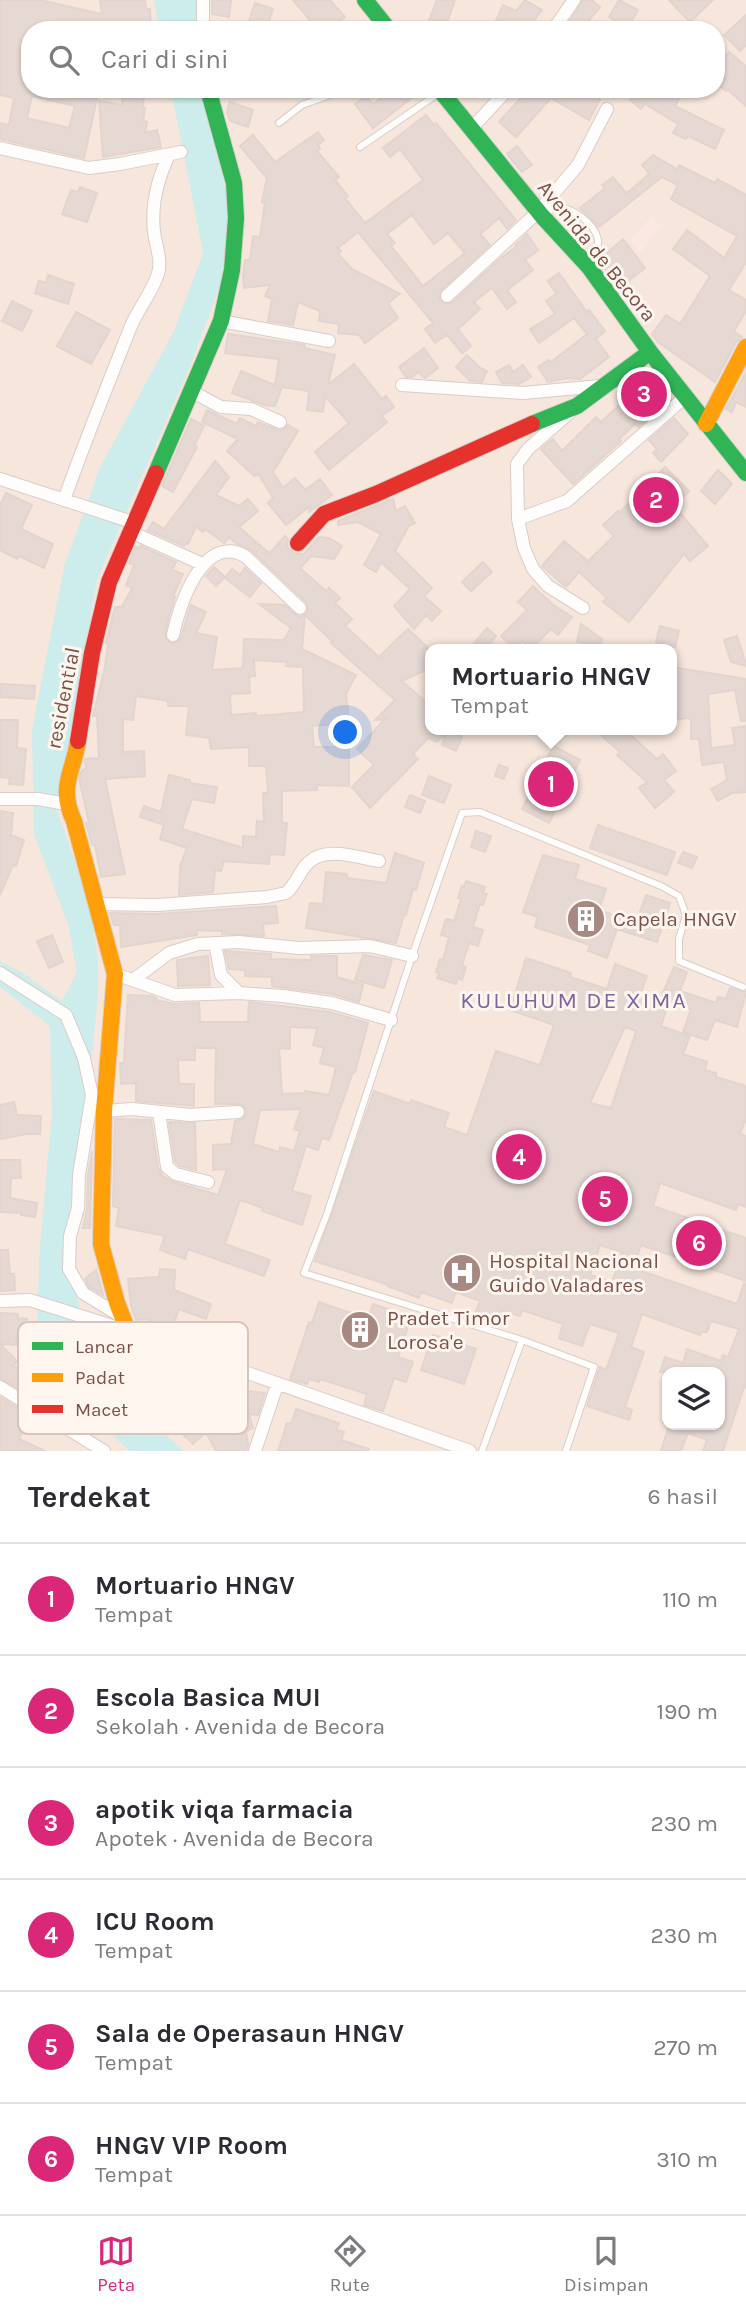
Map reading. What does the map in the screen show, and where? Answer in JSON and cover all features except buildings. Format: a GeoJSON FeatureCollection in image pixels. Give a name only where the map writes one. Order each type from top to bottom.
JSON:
{"type":"FeatureCollection","features":[{"type":"Feature","properties":{"kind":"street"},"geometry":{"type":"LineString","coordinates":[[203,0],[203,21]]}},
{"type":"Feature","properties":{"kind":"street"},"geometry":{"type":"LineString","coordinates":[[365,0],[382,21]]}},
{"type":"Feature","properties":{"kind":"street"},"geometry":{"type":"LineString","coordinates":[[559,21],[574,0]]}},
{"type":"Feature","properties":{"kind":"street","name":"residential"},"geometry":{"type":"LineString","coordinates":[[124,1322],[101,1244],[104,1111],[115,975],[74,821],[66,804],[68,776],[77,747],[92,653],[109,582],[131,525],[221,321],[230,286],[237,236],[234,181],[211,98]]}},
{"type":"Feature","properties":{"kind":"street","name":"Avenida de Becora"},"geometry":{"type":"LineString","coordinates":[[447,98],[540,214],[589,267],[650,352],[746,474]]}},
{"type":"Feature","properties":{"kind":"street"},"geometry":{"type":"LineString","coordinates":[[472,128],[500,98]]}},
{"type":"Feature","properties":{"kind":"street"},"geometry":{"type":"LineString","coordinates":[[447,296],[540,214],[578,165],[607,109]]}},
{"type":"Feature","properties":{"kind":"street"},"geometry":{"type":"LineString","coordinates":[[0,148],[89,168],[175,154],[156,187],[154,211],[155,237],[160,255],[159,272],[132,325],[93,418],[64,500]]}},
{"type":"Feature","properties":{"kind":"street"},"geometry":{"type":"LineString","coordinates":[[221,321],[329,341]]}},
{"type":"Feature","properties":{"kind":"street"},"geometry":{"type":"LineString","coordinates":[[706,424],[746,347]]}},
{"type":"Feature","properties":{"kind":"street"},"geometry":{"type":"LineString","coordinates":[[583,608],[548,586],[533,569],[524,548],[518,519],[517,464],[528,449],[578,406],[650,352]]}},
{"type":"Feature","properties":{"kind":"street"},"geometry":{"type":"LineString","coordinates":[[402,386],[523,393],[605,386]]}},
{"type":"Feature","properties":{"kind":"street"},"geometry":{"type":"LineString","coordinates":[[191,391],[221,407],[251,409],[279,422]]}},
{"type":"Feature","properties":{"kind":"street"},"geometry":{"type":"LineString","coordinates":[[518,519],[567,501],[685,397]]}},
{"type":"Feature","properties":{"kind":"street"},"geometry":{"type":"LineString","coordinates":[[298,543],[324,514],[578,406]]}},
{"type":"Feature","properties":{"kind":"street"},"geometry":{"type":"LineString","coordinates":[[0,479],[131,525],[202,564]]}},
{"type":"Feature","properties":{"kind":"street"},"geometry":{"type":"LineString","coordinates":[[173,635],[178,611],[202,564],[224,552],[240,552],[300,608]]}},
{"type":"Feature","properties":{"kind":"street"},"geometry":{"type":"LineString","coordinates":[[0,799],[38,799],[66,804]]}},
{"type":"Feature","properties":{"kind":"street"},"geometry":{"type":"LineString","coordinates":[[97,904],[157,905],[267,897],[286,893],[310,861],[318,857],[336,854],[379,860]]}},
{"type":"Feature","properties":{"kind":"street"},"geometry":{"type":"LineString","coordinates":[[134,980],[169,953],[181,948],[215,943],[299,948],[370,946],[412,956]]}},
{"type":"Feature","properties":{"kind":"street"},"geometry":{"type":"LineString","coordinates":[[215,943],[220,975],[239,993]]}},
{"type":"Feature","properties":{"kind":"street"},"geometry":{"type":"LineString","coordinates":[[0,973],[66,1014],[83,1058],[92,1095],[79,1175],[78,1208],[70,1236],[69,1269],[83,1293],[122,1322]]}},
{"type":"Feature","properties":{"kind":"street"},"geometry":{"type":"LineString","coordinates":[[115,975],[176,995],[239,993],[332,1003],[391,1020]]}},
{"type":"Feature","properties":{"kind":"street"},"geometry":{"type":"LineString","coordinates":[[104,1111],[132,1109],[190,1115],[238,1112]]}},
{"type":"Feature","properties":{"kind":"street"},"geometry":{"type":"LineString","coordinates":[[159,1112],[167,1167],[176,1174],[208,1181]]}},
{"type":"Feature","properties":{"kind":"street"},"geometry":{"type":"LineString","coordinates":[[0,1301],[30,1300],[98,1322]]}},
{"type":"Feature","properties":{"kind":"street"},"geometry":{"type":"LineString","coordinates":[[248,1373],[462,1450]]}},
{"type":"Feature","properties":{"kind":"street"},"geometry":{"type":"LineString","coordinates":[[255,1451],[277,1385]]}},
{"type":"Feature","properties":{"kind":"street"},"geometry":{"type":"LineString","coordinates":[[0,1387],[18,1398]]}},
{"type":"Feature","properties":{"kind":"street"},"geometry":{"type":"LineString","coordinates":[[76,1434],[104,1451]]}},
{"type":"Feature","properties":{"kind":"lane"},"geometry":{"type":"LineString","coordinates":[[279,122],[302,105],[322,98]]}},
{"type":"Feature","properties":{"kind":"lane"},"geometry":{"type":"LineString","coordinates":[[360,147],[431,98]]}},
{"type":"Feature","properties":{"kind":"lane"},"geometry":{"type":"LineString","coordinates":[[540,214],[554,208],[569,210],[587,221],[598,240],[589,267]]}},
{"type":"Feature","properties":{"kind":"lane"},"geometry":{"type":"LineString","coordinates":[[566,1451],[594,1367],[522,1340],[304,1273],[327,1214],[462,813],[480,812],[661,886],[679,896],[686,915],[680,939],[679,961],[743,987]]}},
{"type":"Feature","properties":{"kind":"lane"},"geometry":{"type":"LineString","coordinates":[[482,1451],[522,1340]]}},
{"type":"Feature","properties":{"kind":"shaded area"},"geometry":{"type":"Polygon","coordinates":[[[0,0],[746,0],[746,1451],[0,1451],[0,0]]]}},
{"type":"Feature","properties":{"kind":"shaded area"},"geometry":{"type":"Polygon","coordinates":[[[651,216],[661,226],[640,254],[631,240],[651,216]]]}},
{"type":"Feature","properties":{"kind":"water"},"geometry":{"type":"Polygon","coordinates":[[[154,0],[198,0],[197,21],[158,21],[154,0]]]}},
{"type":"Feature","properties":{"kind":"water"},"geometry":{"type":"Polygon","coordinates":[[[173,98],[203,98],[230,208],[221,282],[191,364],[97,579],[69,744],[55,806],[76,864],[94,929],[98,996],[66,1236],[69,1269],[79,1304],[80,1322],[37,1322],[40,1246],[52,1113],[50,1026],[0,987],[0,961],[21,972],[62,1001],[77,972],[68,924],[34,834],[32,730],[64,567],[100,468],[174,331],[203,253],[173,98]]]}},
{"type":"Feature","properties":{"kind":"water"},"geometry":{"type":"Polygon","coordinates":[[[111,1434],[164,1434],[184,1451],[130,1451],[111,1434]]]}},
{"type":"Feature","properties":{"kind":"traffic: fast"},"geometry":{"type":"LineString","coordinates":[[365,0],[382,21]]}},
{"type":"Feature","properties":{"kind":"traffic: fast"},"geometry":{"type":"LineString","coordinates":[[156,473],[221,321],[232,270],[236,218],[234,183],[210,98]]}},
{"type":"Feature","properties":{"kind":"traffic: fast"},"geometry":{"type":"LineString","coordinates":[[446,98],[542,216],[589,267],[650,352],[746,473]]}},
{"type":"Feature","properties":{"kind":"traffic: fast"},"geometry":{"type":"LineString","coordinates":[[532,424],[577,406],[650,352]]}},
{"type":"Feature","properties":{"kind":"traffic: slow"},"geometry":{"type":"LineString","coordinates":[[706,424],[746,347]]}},
{"type":"Feature","properties":{"kind":"traffic: slow"},"geometry":{"type":"LineString","coordinates":[[78,741],[68,780],[67,798],[115,974],[104,1111],[101,1244],[124,1322]]}},
{"type":"Feature","properties":{"kind":"traffic: jam"},"geometry":{"type":"LineString","coordinates":[[298,543],[324,514],[376,494],[532,424]]}},
{"type":"Feature","properties":{"kind":"traffic: jam"},"geometry":{"type":"LineString","coordinates":[[78,741],[92,653],[109,582],[156,473]]}},
{"type":"Feature","properties":{"kind":"place","name":"apotik viqa farmacia"},"geometry":{"type":"Point","coordinates":[644,394]}},
{"type":"Feature","properties":{"kind":"place","name":"Escola Basica MUI"},"geometry":{"type":"Point","coordinates":[656,500]}},
{"type":"Feature","properties":{"kind":"place","name":"Mortuario HNGV"},"geometry":{"type":"Point","coordinates":[551,784]}},
{"type":"Feature","properties":{"kind":"place","name":"Capela HNGV"},"geometry":{"type":"Point","coordinates":[586,919]}},
{"type":"Feature","properties":{"kind":"place","name":"ICU Room"},"geometry":{"type":"Point","coordinates":[519,1157]}},
{"type":"Feature","properties":{"kind":"place","name":"Sala de Operasaun HNGV"},"geometry":{"type":"Point","coordinates":[605,1199]}},
{"type":"Feature","properties":{"kind":"place","name":"HNGV VIP Room"},"geometry":{"type":"Point","coordinates":[699,1243]}},
{"type":"Feature","properties":{"kind":"place","name":"Hospital Nacional Guido Valadares"},"geometry":{"type":"Point","coordinates":[462,1273]}},
{"type":"Feature","properties":{"kind":"place","name":"Pradet Timor Lorosa'e"},"geometry":{"type":"Point","coordinates":[360,1330]}},
{"type":"Feature","properties":{"kind":"district","name":"KULUHUM DE XIMA"},"geometry":{"type":"Point","coordinates":[574,1000]}}]}
